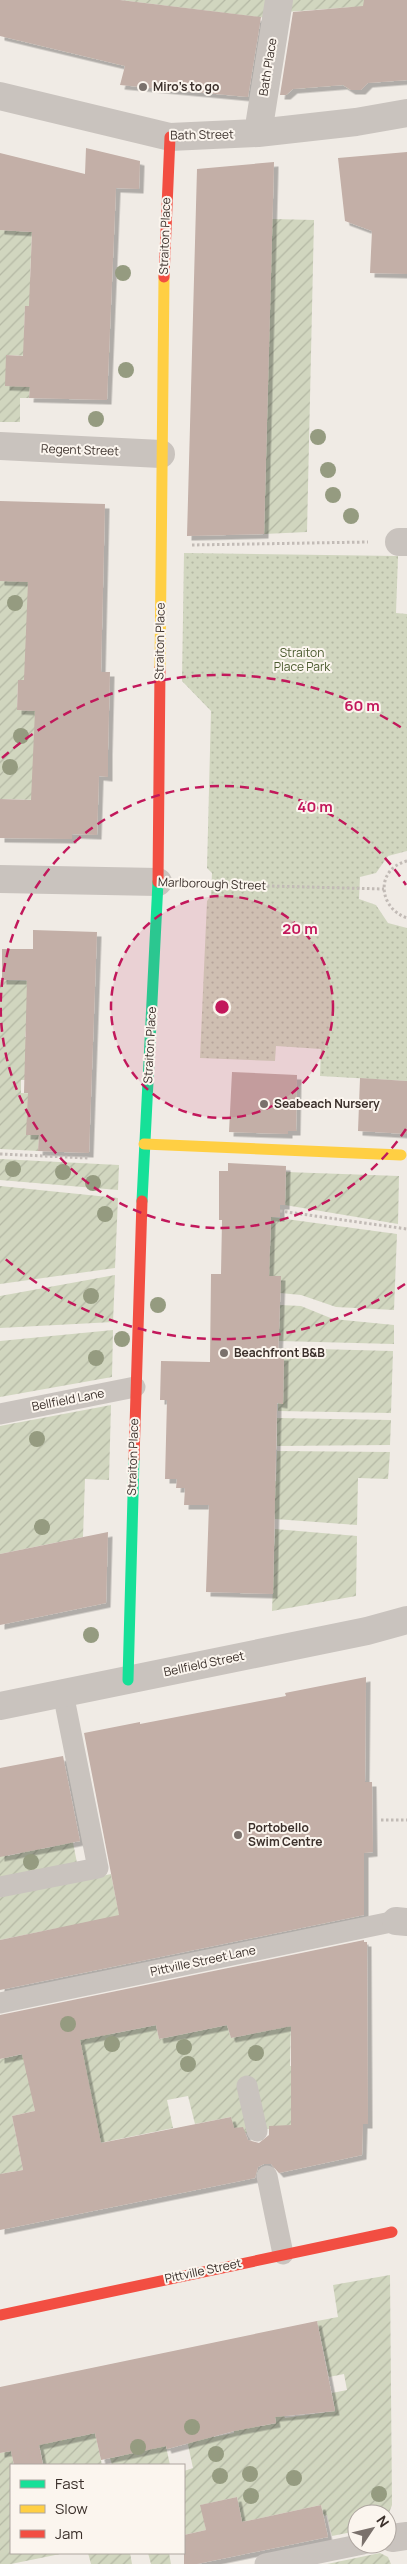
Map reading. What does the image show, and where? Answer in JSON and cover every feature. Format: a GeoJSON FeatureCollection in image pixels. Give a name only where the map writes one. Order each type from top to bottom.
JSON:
{"type":"FeatureCollection","features":[{"type":"Feature","properties":{"kind":"street","name":"Bath Place"},"geometry":{"type":"LineString","coordinates":[[258,133],[278,0]]}},
{"type":"Feature","properties":{"kind":"street","name":"Bath Street"},"geometry":{"type":"LineString","coordinates":[[0,96],[170,137],[258,133],[356,122],[407,113]]}},
{"type":"Feature","properties":{"kind":"street","name":"Straiton Place"},"geometry":{"type":"LineString","coordinates":[[128,1680],[135,1387],[144,1144],[158,882],[161,454],[166,217],[170,137]]}},
{"type":"Feature","properties":{"kind":"street","name":"Regent Street"},"geometry":{"type":"LineString","coordinates":[[0,446],[161,454]]}},
{"type":"Feature","properties":{"kind":"street","name":"Marlborough Street"},"geometry":{"type":"LineString","coordinates":[[0,879],[158,882]]}},
{"type":"Feature","properties":{"kind":"street"},"geometry":{"type":"LineString","coordinates":[[144,1144],[404,1155]]}},
{"type":"Feature","properties":{"kind":"street","name":"Bellfield Street"},"geometry":{"type":"LineString","coordinates":[[0,1706],[372,1629],[407,1620]]}},
{"type":"Feature","properties":{"kind":"street","name":"Pittville Street"},"geometry":{"type":"LineString","coordinates":[[0,2316],[400,2230]]}},
{"type":"Feature","properties":{"kind":"lane","name":"Bellfield Lane"},"geometry":{"type":"LineString","coordinates":[[0,1414],[135,1387]]}},
{"type":"Feature","properties":{"kind":"lane"},"geometry":{"type":"LineString","coordinates":[[0,1887],[98,1868],[63,1693]]}},
{"type":"Feature","properties":{"kind":"lane","name":"Pittville Street Lane"},"geometry":{"type":"LineString","coordinates":[[0,2003],[402,1922]]}},
{"type":"Feature","properties":{"kind":"lane"},"geometry":{"type":"LineString","coordinates":[[247,2086],[257,2131]]}},
{"type":"Feature","properties":{"kind":"lane"},"geometry":{"type":"LineString","coordinates":[[266,2176],[283,2254]]}},
{"type":"Feature","properties":{"kind":"lane"},"geometry":{"type":"LineString","coordinates":[[265,2564],[347,2547]]}},
{"type":"Feature","properties":{"kind":"path"},"geometry":{"type":"LineString","coordinates":[[160,545],[403,542]]}},
{"type":"Feature","properties":{"kind":"path"},"geometry":{"type":"LineString","coordinates":[[407,861],[394,867],[388,875],[384,889],[386,902],[392,910],[407,918]]}},
{"type":"Feature","properties":{"kind":"path","name":"Marlborough Street"},"geometry":{"type":"LineString","coordinates":[[158,882],[384,889]]}},
{"type":"Feature","properties":{"kind":"path"},"geometry":{"type":"LineString","coordinates":[[0,1154],[88,1158]]}},
{"type":"Feature","properties":{"kind":"path"},"geometry":{"type":"LineString","coordinates":[[280,1211],[407,1228]]}},
{"type":"Feature","properties":{"kind":"path"},"geometry":{"type":"LineString","coordinates":[[380,1820],[407,1820]]}},
{"type":"Feature","properties":{"kind":"green space"},"geometry":{"type":"Polygon","coordinates":[[[120,0],[270,0],[267,18],[120,0]]]}},
{"type":"Feature","properties":{"kind":"green space"},"geometry":{"type":"Polygon","coordinates":[[[288,0],[367,0],[366,44],[352,7],[286,12],[288,0]]]}},
{"type":"Feature","properties":{"kind":"green space"},"geometry":{"type":"Polygon","coordinates":[[[272,219],[314,220],[307,532],[264,534],[272,219]]]}},
{"type":"Feature","properties":{"kind":"green space"},"geometry":{"type":"Polygon","coordinates":[[[0,230],[32,232],[30,277],[63,308],[25,307],[24,333],[62,335],[52,357],[6,355],[30,387],[29,398],[20,398],[20,422],[0,422],[0,230]]]}},
{"type":"Feature","properties":{"kind":"green space"},"geometry":{"type":"Polygon","coordinates":[[[30,502],[40,502],[38,550],[55,681],[18,680],[17,710],[54,712],[37,800],[0,799],[0,546],[28,582],[30,502]]]}},
{"type":"Feature","properties":{"kind":"green space","name":"Straiton Place Park"},"geometry":{"type":"Polygon","coordinates":[[[184,553],[398,556],[396,613],[407,614],[407,851],[388,856],[376,873],[360,877],[359,899],[376,905],[388,923],[407,928],[407,1081],[320,1076],[321,1049],[276,1046],[275,1061],[200,1058],[207,901],[211,896],[212,873],[207,868],[211,711],[182,681],[184,553]]]}},
{"type":"Feature","properties":{"kind":"green space"},"geometry":{"type":"Polygon","coordinates":[[[0,980],[95,983],[26,1030],[25,1037],[93,1039],[93,1045],[42,1043],[31,1080],[21,1080],[21,1093],[91,1096],[26,1135],[39,1135],[38,1151],[0,1149],[0,980]]]}},
{"type":"Feature","properties":{"kind":"green space"},"geometry":{"type":"Polygon","coordinates":[[[0,1159],[119,1165],[118,1190],[0,1180],[0,1159]]]}},
{"type":"Feature","properties":{"kind":"green space"},"geometry":{"type":"Polygon","coordinates":[[[286,1172],[399,1176],[398,1224],[285,1205],[286,1172]]]}},
{"type":"Feature","properties":{"kind":"green space"},"geometry":{"type":"Polygon","coordinates":[[[0,1186],[118,1198],[115,1268],[0,1284],[0,1186]]]}},
{"type":"Feature","properties":{"kind":"green space"},"geometry":{"type":"Polygon","coordinates":[[[271,1217],[397,1234],[394,1310],[336,1307],[301,1295],[280,1293],[281,1276],[263,1276],[270,1251],[271,1217]]]}},
{"type":"Feature","properties":{"kind":"green space"},"geometry":{"type":"Polygon","coordinates":[[[115,1275],[113,1322],[0,1328],[0,1296],[115,1275]]]}},
{"type":"Feature","properties":{"kind":"green space"},"geometry":{"type":"Polygon","coordinates":[[[280,1305],[301,1306],[333,1319],[394,1325],[394,1344],[279,1341],[280,1305]]]}},
{"type":"Feature","properties":{"kind":"green space"},"geometry":{"type":"Polygon","coordinates":[[[113,1330],[112,1377],[0,1397],[0,1341],[113,1330]]]}},
{"type":"Feature","properties":{"kind":"green space"},"geometry":{"type":"Polygon","coordinates":[[[279,1348],[393,1351],[391,1413],[278,1411],[278,1403],[283,1403],[284,1356],[279,1356],[279,1348]]]}},
{"type":"Feature","properties":{"kind":"green space"},"geometry":{"type":"Polygon","coordinates":[[[111,1405],[109,1480],[85,1479],[83,1537],[0,1554],[0,1426],[111,1405]]]}},
{"type":"Feature","properties":{"kind":"green space"},"geometry":{"type":"Polygon","coordinates":[[[277,1418],[391,1420],[390,1445],[277,1446],[277,1418]]]}},
{"type":"Feature","properties":{"kind":"green space"},"geometry":{"type":"Polygon","coordinates":[[[277,1451],[390,1452],[388,1479],[358,1478],[357,1525],[275,1519],[270,1482],[276,1481],[277,1451]]]}},
{"type":"Feature","properties":{"kind":"green space"},"geometry":{"type":"Polygon","coordinates":[[[275,1529],[357,1536],[356,1596],[272,1611],[275,1529]]]}},
{"type":"Feature","properties":{"kind":"green space"},"geometry":{"type":"Polygon","coordinates":[[[68,1817],[77,1863],[0,1878],[0,1831],[3,1831],[8,1856],[21,1853],[16,1828],[36,1824],[41,1849],[55,1846],[68,1817]]]}},
{"type":"Feature","properties":{"kind":"green space"},"geometry":{"type":"Polygon","coordinates":[[[111,1874],[129,1963],[125,1964],[58,1928],[0,1940],[0,1897],[111,1874]]]}},
{"type":"Feature","properties":{"kind":"green space"},"geometry":{"type":"Polygon","coordinates":[[[54,2006],[111,2034],[156,2025],[159,2039],[227,2025],[231,2038],[259,2032],[291,2020],[290,2066],[296,2066],[291,2100],[291,2125],[235,2135],[231,2117],[195,2124],[188,2096],[167,2100],[173,2128],[95,2144],[33,2101],[35,2111],[12,2116],[23,2170],[0,2174],[0,2059],[62,2046],[54,2006]]]}},
{"type":"Feature","properties":{"kind":"green space"},"geometry":{"type":"Polygon","coordinates":[[[390,2275],[392,2504],[347,2504],[347,2533],[332,2536],[327,2515],[324,2516],[321,2505],[242,2522],[237,2497],[201,2505],[206,2530],[185,2535],[185,2471],[193,2468],[182,2417],[212,2426],[214,2437],[234,2433],[232,2423],[262,2426],[276,2423],[271,2397],[281,2400],[285,2418],[335,2411],[332,2393],[347,2390],[344,2374],[329,2377],[317,2321],[338,2317],[333,2285],[390,2275]]]}},
{"type":"Feature","properties":{"kind":"green space"},"geometry":{"type":"Polygon","coordinates":[[[162,2428],[170,2464],[112,2464],[110,2458],[121,2456],[162,2428]]]}},
{"type":"Feature","properties":{"kind":"green space"},"geometry":{"type":"Polygon","coordinates":[[[95,2433],[102,2464],[41,2464],[43,2463],[40,2448],[35,2445],[95,2433]]]}},
{"type":"Feature","properties":{"kind":"green space"},"geometry":{"type":"Polygon","coordinates":[[[11,2451],[14,2464],[10,2464],[10,2554],[60,2554],[11,2564],[0,2564],[0,2453],[11,2451]]]}},
{"type":"Feature","properties":{"kind":"green space"},"geometry":{"type":"Polygon","coordinates":[[[88,2554],[130,2554],[132,2564],[91,2564],[88,2554]]]}},
{"type":"Feature","properties":{"kind":"green space"},"geometry":{"type":"Polygon","coordinates":[[[148,2554],[169,2554],[171,2564],[151,2564],[148,2554]]]}},
{"type":"Feature","properties":{"kind":"green space"},"geometry":{"type":"Polygon","coordinates":[[[382,2554],[388,2557],[391,2564],[327,2564],[382,2554]]]}},
{"type":"Feature","properties":{"kind":"building"},"geometry":{"type":"Polygon","coordinates":[[[0,0],[120,0],[261,17],[248,97],[120,85],[125,66],[0,36],[0,0]]]}},
{"type":"Feature","properties":{"kind":"building"},"geometry":{"type":"Polygon","coordinates":[[[364,0],[407,0],[407,80],[368,83],[361,90],[351,90],[343,85],[293,89],[286,95],[280,95],[293,12],[363,6],[364,0]]]}},
{"type":"Feature","properties":{"kind":"building"},"geometry":{"type":"Polygon","coordinates":[[[86,148],[140,161],[139,189],[116,188],[107,400],[29,398],[30,387],[5,386],[6,355],[23,356],[25,306],[29,306],[32,232],[0,230],[0,153],[85,174],[86,148]]]}},
{"type":"Feature","properties":{"kind":"building"},"geometry":{"type":"Polygon","coordinates":[[[407,152],[407,274],[370,273],[372,231],[345,221],[338,158],[407,152]]]}},
{"type":"Feature","properties":{"kind":"building"},"geometry":{"type":"Polygon","coordinates":[[[274,162],[264,534],[187,536],[197,169],[274,162]]]}},
{"type":"Feature","properties":{"kind":"building"},"geometry":{"type":"Polygon","coordinates":[[[0,501],[105,504],[101,672],[110,672],[108,777],[99,776],[97,835],[72,834],[72,839],[0,838],[0,799],[31,800],[35,711],[17,710],[18,680],[24,680],[28,582],[0,581],[0,501]]]}},
{"type":"Feature","properties":{"kind":"building"},"geometry":{"type":"Polygon","coordinates":[[[33,930],[97,932],[89,1153],[38,1151],[39,1135],[26,1135],[28,1093],[24,1093],[27,980],[2,980],[2,949],[33,949],[33,930]]]}},
{"type":"Feature","properties":{"kind":"building"},"geometry":{"type":"Polygon","coordinates":[[[232,1072],[297,1075],[296,1131],[288,1131],[288,1134],[229,1132],[232,1072]]]}},
{"type":"Feature","properties":{"kind":"building"},"geometry":{"type":"Polygon","coordinates":[[[360,1078],[407,1081],[407,1134],[358,1131],[360,1078]]]}},
{"type":"Feature","properties":{"kind":"building"},"geometry":{"type":"Polygon","coordinates":[[[228,1163],[286,1166],[285,1205],[280,1205],[280,1217],[271,1217],[269,1276],[281,1276],[278,1356],[284,1356],[283,1404],[277,1403],[273,1594],[206,1592],[209,1505],[184,1505],[185,1488],[176,1488],[177,1479],[165,1479],[167,1400],[160,1400],[161,1361],[210,1362],[211,1274],[221,1274],[222,1220],[219,1220],[219,1171],[228,1171],[228,1163]]]}},
{"type":"Feature","properties":{"kind":"building"},"geometry":{"type":"Polygon","coordinates":[[[108,1532],[106,1603],[0,1625],[0,1554],[108,1532]]]}},
{"type":"Feature","properties":{"kind":"building","name":"Portobello Swim Centre"},"geometry":{"type":"Polygon","coordinates":[[[366,1677],[365,1782],[372,1782],[373,1852],[364,1853],[364,1915],[0,1990],[0,1940],[119,1915],[84,1733],[286,1696],[285,1693],[366,1677]]]}},
{"type":"Feature","properties":{"kind":"building"},"geometry":{"type":"Polygon","coordinates":[[[63,1756],[80,1841],[0,1857],[0,1768],[63,1756]]]}},
{"type":"Feature","properties":{"kind":"building"},"geometry":{"type":"Polygon","coordinates":[[[364,1940],[364,1942],[367,1942],[368,2124],[363,2124],[362,2155],[279,2173],[271,2164],[264,2164],[258,2167],[255,2178],[0,2230],[0,2174],[23,2170],[12,2116],[35,2111],[22,2054],[0,2059],[0,2015],[364,1940]],[[156,2025],[80,2040],[101,2143],[231,2117],[234,2128],[243,2127],[248,2140],[259,2143],[269,2135],[269,2126],[291,2125],[291,2026],[231,2038],[227,2025],[159,2039],[156,2025]]]}},
{"type":"Feature","properties":{"kind":"building"},"geometry":{"type":"Polygon","coordinates":[[[317,2321],[335,2411],[275,2417],[276,2423],[234,2431],[167,2449],[166,2446],[101,2460],[95,2433],[39,2445],[43,2464],[14,2464],[11,2451],[0,2453],[0,2387],[317,2321]]]}},
{"type":"Feature","properties":{"kind":"building"},"geometry":{"type":"Polygon","coordinates":[[[237,2497],[242,2522],[321,2505],[328,2537],[197,2564],[184,2564],[185,2535],[206,2530],[200,2505],[237,2497]]]}},
{"type":"Feature","properties":{"kind":"traffic: fast"},"geometry":{"type":"LineString","coordinates":[[142,1201],[158,882]]}},
{"type":"Feature","properties":{"kind":"traffic: fast"},"geometry":{"type":"LineString","coordinates":[[128,1680],[134,1459]]}},
{"type":"Feature","properties":{"kind":"traffic: slow"},"geometry":{"type":"LineString","coordinates":[[160,668],[164,277]]}},
{"type":"Feature","properties":{"kind":"traffic: slow"},"geometry":{"type":"LineString","coordinates":[[144,1144],[401,1155]]}},
{"type":"Feature","properties":{"kind":"traffic: jam"},"geometry":{"type":"LineString","coordinates":[[164,277],[170,137]]}},
{"type":"Feature","properties":{"kind":"traffic: jam"},"geometry":{"type":"LineString","coordinates":[[158,882],[160,668]]}},
{"type":"Feature","properties":{"kind":"traffic: jam"},"geometry":{"type":"LineString","coordinates":[[134,1459],[142,1201]]}},
{"type":"Feature","properties":{"kind":"traffic: jam"},"geometry":{"type":"LineString","coordinates":[[0,2315],[392,2232]]}},
{"type":"Feature","properties":{"kind":"place","name":"Miro's to go"},"geometry":{"type":"Point","coordinates":[143,87]}},
{"type":"Feature","properties":{"kind":"place","name":"Seabeach Nursery"},"geometry":{"type":"Point","coordinates":[264,1104]}},
{"type":"Feature","properties":{"kind":"place","name":"Beachfront B&B"},"geometry":{"type":"Point","coordinates":[224,1353]}},
{"type":"Feature","properties":{"kind":"place","name":"Portobello Swim Centre"},"geometry":{"type":"Point","coordinates":[238,1835]}}]}
